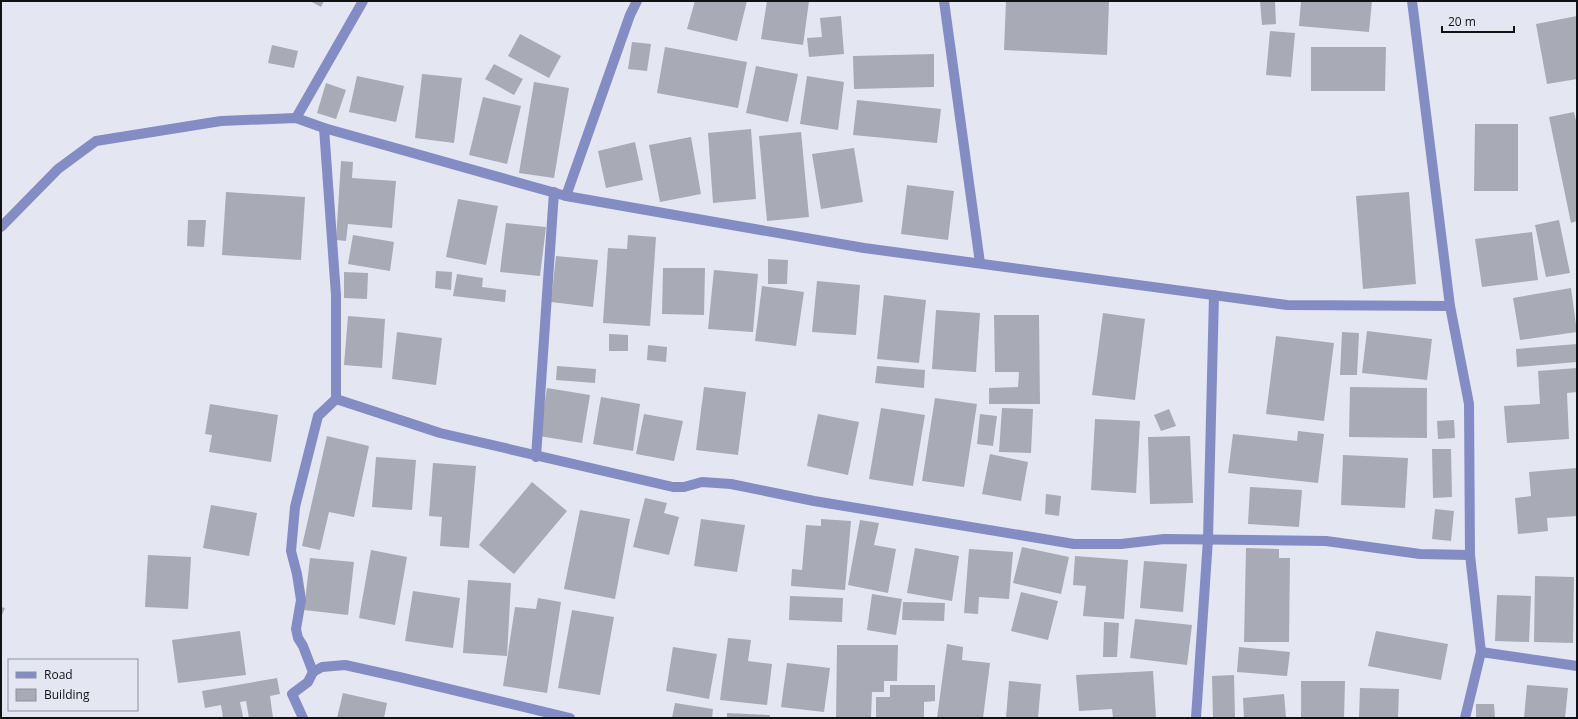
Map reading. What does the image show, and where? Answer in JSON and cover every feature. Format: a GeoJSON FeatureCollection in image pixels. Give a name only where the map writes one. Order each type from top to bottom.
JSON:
{"type":"FeatureCollection","features":[{"type":"Feature","properties":{"kind":"street"},"geometry":{"type":"LineString","coordinates":[[296,118],[363,1]]}},
{"type":"Feature","properties":{"kind":"street"},"geometry":{"type":"LineString","coordinates":[[566,196],[636,1]]}},
{"type":"Feature","properties":{"kind":"street"},"geometry":{"type":"LineString","coordinates":[[944,1],[980,264]]}},
{"type":"Feature","properties":{"kind":"street"},"geometry":{"type":"LineString","coordinates":[[1412,1],[1450,306],[1469,404],[1470,555],[1480,652],[1464,718]]}},
{"type":"Feature","properties":{"kind":"street"},"geometry":{"type":"LineString","coordinates":[[1,227],[58,169],[96,142],[221,121],[296,118],[324,128],[566,196],[864,248],[1287,304],[1450,306]]}},
{"type":"Feature","properties":{"kind":"street"},"geometry":{"type":"LineString","coordinates":[[313,672],[304,646],[298,638],[296,629],[301,600],[298,574],[291,551],[295,507],[318,416],[336,399],[336,295],[324,128]]}},
{"type":"Feature","properties":{"kind":"street"},"geometry":{"type":"LineString","coordinates":[[536,457],[554,192]]}},
{"type":"Feature","properties":{"kind":"street"},"geometry":{"type":"LineString","coordinates":[[1196,718],[1208,539],[1214,295]]}},
{"type":"Feature","properties":{"kind":"street"},"geometry":{"type":"LineString","coordinates":[[336,399],[440,434],[673,487],[684,487],[702,482],[731,484],[814,501],[1074,544],[1121,544],[1164,539],[1326,542],[1420,554],[1470,555]]}},
{"type":"Feature","properties":{"kind":"street"},"geometry":{"type":"LineString","coordinates":[[1480,652],[1577,666]]}},
{"type":"Feature","properties":{"kind":"street"},"geometry":{"type":"LineString","coordinates":[[303,718],[292,694],[308,682],[313,672],[322,667],[344,665],[399,676],[570,718]]}},
{"type":"Feature","properties":{"kind":"building"},"geometry":{"type":"Polygon","coordinates":[[[310,1],[324,1],[321,7],[310,1]]]}},
{"type":"Feature","properties":{"kind":"building"},"geometry":{"type":"Polygon","coordinates":[[[695,1],[747,1],[737,41],[687,29],[695,1]]]}},
{"type":"Feature","properties":{"kind":"building"},"geometry":{"type":"Polygon","coordinates":[[[767,1],[809,1],[803,45],[761,39],[767,1]]]}},
{"type":"Feature","properties":{"kind":"building"},"geometry":{"type":"Polygon","coordinates":[[[1006,1],[1109,1],[1107,55],[1004,50],[1006,1]]]}},
{"type":"Feature","properties":{"kind":"building"},"geometry":{"type":"Polygon","coordinates":[[[1260,1],[1275,1],[1276,24],[1262,25],[1260,1]]]}},
{"type":"Feature","properties":{"kind":"building"},"geometry":{"type":"Polygon","coordinates":[[[1301,1],[1372,1],[1369,32],[1299,26],[1301,1]]]}},
{"type":"Feature","properties":{"kind":"building"},"geometry":{"type":"Polygon","coordinates":[[[841,16],[844,54],[809,57],[807,38],[822,37],[820,18],[841,16]]]}},
{"type":"Feature","properties":{"kind":"building"},"geometry":{"type":"Polygon","coordinates":[[[1577,16],[1577,79],[1547,84],[1536,24],[1577,16]]]}},
{"type":"Feature","properties":{"kind":"building"},"geometry":{"type":"Polygon","coordinates":[[[1270,31],[1295,33],[1291,77],[1266,75],[1270,31]]]}},
{"type":"Feature","properties":{"kind":"building"},"geometry":{"type":"Polygon","coordinates":[[[520,34],[561,56],[549,78],[508,56],[520,34]]]}},
{"type":"Feature","properties":{"kind":"building"},"geometry":{"type":"Polygon","coordinates":[[[632,42],[651,44],[647,71],[628,69],[632,42]]]}},
{"type":"Feature","properties":{"kind":"building"},"geometry":{"type":"Polygon","coordinates":[[[272,45],[298,51],[294,68],[268,63],[272,45]]]}},
{"type":"Feature","properties":{"kind":"building"},"geometry":{"type":"Polygon","coordinates":[[[665,47],[747,62],[738,108],[657,93],[665,47]]]}},
{"type":"Feature","properties":{"kind":"building"},"geometry":{"type":"Polygon","coordinates":[[[1311,47],[1386,47],[1385,91],[1311,91],[1311,47]]]}},
{"type":"Feature","properties":{"kind":"building"},"geometry":{"type":"Polygon","coordinates":[[[934,54],[934,87],[854,89],[853,56],[934,54]]]}},
{"type":"Feature","properties":{"kind":"building"},"geometry":{"type":"Polygon","coordinates":[[[494,64],[523,79],[514,95],[485,79],[494,64]]]}},
{"type":"Feature","properties":{"kind":"building"},"geometry":{"type":"Polygon","coordinates":[[[756,66],[798,74],[788,122],[746,113],[756,66]]]}},
{"type":"Feature","properties":{"kind":"building"},"geometry":{"type":"Polygon","coordinates":[[[422,74],[462,78],[454,143],[415,138],[422,74]]]}},
{"type":"Feature","properties":{"kind":"building"},"geometry":{"type":"Polygon","coordinates":[[[357,76],[404,86],[396,122],[349,112],[357,76]]]}},
{"type":"Feature","properties":{"kind":"building"},"geometry":{"type":"Polygon","coordinates":[[[807,76],[844,82],[838,130],[800,124],[807,76]]]}},
{"type":"Feature","properties":{"kind":"building"},"geometry":{"type":"Polygon","coordinates":[[[534,82],[569,88],[554,178],[519,173],[534,82]]]}},
{"type":"Feature","properties":{"kind":"building"},"geometry":{"type":"Polygon","coordinates":[[[326,83],[346,90],[336,119],[317,113],[326,83]]]}},
{"type":"Feature","properties":{"kind":"building"},"geometry":{"type":"Polygon","coordinates":[[[483,97],[521,106],[507,164],[469,155],[483,97]]]}},
{"type":"Feature","properties":{"kind":"building"},"geometry":{"type":"Polygon","coordinates":[[[857,100],[941,109],[937,143],[853,135],[857,100]]]}},
{"type":"Feature","properties":{"kind":"building"},"geometry":{"type":"Polygon","coordinates":[[[1574,112],[1577,125],[1577,221],[1571,223],[1549,117],[1574,112]]]}},
{"type":"Feature","properties":{"kind":"building"},"geometry":{"type":"Polygon","coordinates":[[[1475,124],[1518,124],[1518,191],[1474,191],[1475,124]]]}},
{"type":"Feature","properties":{"kind":"building"},"geometry":{"type":"Polygon","coordinates":[[[751,129],[756,199],[713,203],[708,133],[751,129]]]}},
{"type":"Feature","properties":{"kind":"building"},"geometry":{"type":"Polygon","coordinates":[[[801,132],[809,217],[767,221],[759,136],[801,132]]]}},
{"type":"Feature","properties":{"kind":"building"},"geometry":{"type":"Polygon","coordinates":[[[691,137],[701,194],[660,202],[649,145],[691,137]]]}},
{"type":"Feature","properties":{"kind":"building"},"geometry":{"type":"Polygon","coordinates":[[[635,142],[643,180],[606,188],[598,151],[635,142]]]}},
{"type":"Feature","properties":{"kind":"building"},"geometry":{"type":"Polygon","coordinates":[[[854,148],[863,202],[821,209],[812,154],[854,148]]]}},
{"type":"Feature","properties":{"kind":"building"},"geometry":{"type":"Polygon","coordinates":[[[341,161],[353,162],[352,178],[396,181],[392,228],[348,224],[346,241],[336,240],[341,161]]]}},
{"type":"Feature","properties":{"kind":"building"},"geometry":{"type":"Polygon","coordinates":[[[907,185],[954,191],[948,240],[901,234],[907,185]]]}},
{"type":"Feature","properties":{"kind":"building"},"geometry":{"type":"Polygon","coordinates":[[[226,192],[305,197],[301,260],[222,255],[226,192]]]}},
{"type":"Feature","properties":{"kind":"building"},"geometry":{"type":"Polygon","coordinates":[[[1409,192],[1416,284],[1363,289],[1356,196],[1409,192]]]}},
{"type":"Feature","properties":{"kind":"building"},"geometry":{"type":"Polygon","coordinates":[[[458,199],[498,206],[486,265],[446,257],[458,199]]]}},
{"type":"Feature","properties":{"kind":"building"},"geometry":{"type":"Polygon","coordinates":[[[188,220],[206,220],[204,247],[187,246],[188,220]]]}},
{"type":"Feature","properties":{"kind":"building"},"geometry":{"type":"Polygon","coordinates":[[[1559,220],[1570,273],[1546,277],[1535,225],[1559,220]]]}},
{"type":"Feature","properties":{"kind":"building"},"geometry":{"type":"Polygon","coordinates":[[[506,223],[546,227],[540,276],[500,272],[506,223]]]}},
{"type":"Feature","properties":{"kind":"building"},"geometry":{"type":"Polygon","coordinates":[[[1532,232],[1538,280],[1482,287],[1475,239],[1532,232]]]}},
{"type":"Feature","properties":{"kind":"building"},"geometry":{"type":"Polygon","coordinates":[[[353,235],[394,242],[390,271],[348,264],[353,235]]]}},
{"type":"Feature","properties":{"kind":"building"},"geometry":{"type":"Polygon","coordinates":[[[628,235],[656,237],[650,326],[603,323],[608,248],[627,249],[628,235]]]}},
{"type":"Feature","properties":{"kind":"building"},"geometry":{"type":"Polygon","coordinates":[[[556,256],[598,260],[593,307],[551,302],[556,256]]]}},
{"type":"Feature","properties":{"kind":"building"},"geometry":{"type":"Polygon","coordinates":[[[768,259],[788,260],[787,284],[768,284],[768,259]]]}},
{"type":"Feature","properties":{"kind":"building"},"geometry":{"type":"Polygon","coordinates":[[[663,268],[705,268],[704,315],[662,314],[663,268]]]}},
{"type":"Feature","properties":{"kind":"building"},"geometry":{"type":"Polygon","coordinates":[[[714,270],[758,274],[753,332],[708,329],[714,270]]]}},
{"type":"Feature","properties":{"kind":"building"},"geometry":{"type":"Polygon","coordinates":[[[436,271],[452,272],[451,290],[435,288],[436,271]]]}},
{"type":"Feature","properties":{"kind":"building"},"geometry":{"type":"Polygon","coordinates":[[[344,272],[368,273],[367,299],[344,298],[344,272]]]}},
{"type":"Feature","properties":{"kind":"building"},"geometry":{"type":"Polygon","coordinates":[[[457,274],[483,278],[482,287],[506,290],[505,302],[453,296],[457,274]]]}},
{"type":"Feature","properties":{"kind":"building"},"geometry":{"type":"Polygon","coordinates":[[[817,281],[860,285],[856,335],[812,332],[817,281]]]}},
{"type":"Feature","properties":{"kind":"building"},"geometry":{"type":"Polygon","coordinates":[[[762,286],[804,292],[796,346],[755,341],[762,286]]]}},
{"type":"Feature","properties":{"kind":"building"},"geometry":{"type":"Polygon","coordinates":[[[1571,288],[1577,332],[1520,340],[1513,298],[1571,288]]]}},
{"type":"Feature","properties":{"kind":"building"},"geometry":{"type":"Polygon","coordinates":[[[884,295],[926,300],[919,363],[877,359],[884,295]]]}},
{"type":"Feature","properties":{"kind":"building"},"geometry":{"type":"Polygon","coordinates":[[[936,310],[980,313],[976,372],[932,369],[936,310]]]}},
{"type":"Feature","properties":{"kind":"building"},"geometry":{"type":"Polygon","coordinates":[[[1103,313],[1145,319],[1135,400],[1092,395],[1103,313]]]}},
{"type":"Feature","properties":{"kind":"building"},"geometry":{"type":"Polygon","coordinates":[[[994,315],[1039,315],[1040,404],[989,404],[989,388],[1018,387],[1019,372],[995,372],[994,315]]]}},
{"type":"Feature","properties":{"kind":"building"},"geometry":{"type":"Polygon","coordinates":[[[348,316],[385,319],[382,368],[344,365],[348,316]]]}},
{"type":"Feature","properties":{"kind":"building"},"geometry":{"type":"Polygon","coordinates":[[[1367,331],[1432,339],[1427,380],[1362,373],[1367,331]]]}},
{"type":"Feature","properties":{"kind":"building"},"geometry":{"type":"Polygon","coordinates":[[[397,332],[442,338],[436,385],[392,379],[397,332]]]}},
{"type":"Feature","properties":{"kind":"building"},"geometry":{"type":"Polygon","coordinates":[[[1342,332],[1359,333],[1357,375],[1340,375],[1342,332]]]}},
{"type":"Feature","properties":{"kind":"building"},"geometry":{"type":"Polygon","coordinates":[[[609,334],[628,335],[628,351],[609,351],[609,334]]]}},
{"type":"Feature","properties":{"kind":"building"},"geometry":{"type":"Polygon","coordinates":[[[1276,336],[1334,343],[1324,421],[1266,414],[1276,336]]]}},
{"type":"Feature","properties":{"kind":"building"},"geometry":{"type":"Polygon","coordinates":[[[1577,344],[1577,362],[1517,367],[1516,349],[1577,344]]]}},
{"type":"Feature","properties":{"kind":"building"},"geometry":{"type":"Polygon","coordinates":[[[648,345],[667,347],[666,362],[647,360],[648,345]]]}},
{"type":"Feature","properties":{"kind":"building"},"geometry":{"type":"Polygon","coordinates":[[[557,366],[596,369],[595,383],[556,380],[557,366]]]}},
{"type":"Feature","properties":{"kind":"building"},"geometry":{"type":"Polygon","coordinates":[[[877,366],[925,370],[924,388],[875,383],[877,366]]]}},
{"type":"Feature","properties":{"kind":"building"},"geometry":{"type":"Polygon","coordinates":[[[1577,368],[1577,392],[1567,393],[1569,439],[1507,443],[1504,406],[1540,404],[1538,371],[1577,368]]]}},
{"type":"Feature","properties":{"kind":"building"},"geometry":{"type":"Polygon","coordinates":[[[704,387],[746,392],[738,455],[696,450],[704,387]]]}},
{"type":"Feature","properties":{"kind":"building"},"geometry":{"type":"Polygon","coordinates":[[[1350,387],[1427,388],[1427,438],[1349,437],[1350,387]]]}},
{"type":"Feature","properties":{"kind":"building"},"geometry":{"type":"Polygon","coordinates":[[[547,388],[590,395],[582,443],[539,436],[547,388]]]}},
{"type":"Feature","properties":{"kind":"building"},"geometry":{"type":"Polygon","coordinates":[[[601,397],[640,404],[633,451],[593,444],[601,397]]]}},
{"type":"Feature","properties":{"kind":"building"},"geometry":{"type":"Polygon","coordinates":[[[935,398],[977,404],[964,487],[922,481],[935,398]]]}},
{"type":"Feature","properties":{"kind":"building"},"geometry":{"type":"Polygon","coordinates":[[[210,404],[278,415],[271,462],[209,452],[212,435],[205,434],[210,404]]]}},
{"type":"Feature","properties":{"kind":"building"},"geometry":{"type":"Polygon","coordinates":[[[881,408],[925,415],[913,486],[869,479],[881,408]]]}},
{"type":"Feature","properties":{"kind":"building"},"geometry":{"type":"Polygon","coordinates":[[[1002,408],[1033,409],[1031,453],[999,452],[1002,408]]]}},
{"type":"Feature","properties":{"kind":"building"},"geometry":{"type":"Polygon","coordinates":[[[1169,409],[1176,426],[1161,431],[1154,415],[1169,409]]]}},
{"type":"Feature","properties":{"kind":"building"},"geometry":{"type":"Polygon","coordinates":[[[644,414],[683,421],[674,461],[636,454],[644,414]]]}},
{"type":"Feature","properties":{"kind":"building"},"geometry":{"type":"Polygon","coordinates":[[[818,414],[859,422],[848,475],[807,466],[818,414]]]}},
{"type":"Feature","properties":{"kind":"building"},"geometry":{"type":"Polygon","coordinates":[[[980,414],[997,416],[993,446],[977,444],[980,414]]]}},
{"type":"Feature","properties":{"kind":"building"},"geometry":{"type":"Polygon","coordinates":[[[1095,419],[1140,421],[1136,493],[1091,490],[1095,419]]]}},
{"type":"Feature","properties":{"kind":"building"},"geometry":{"type":"Polygon","coordinates":[[[1454,420],[1455,438],[1438,439],[1437,421],[1454,420]]]}},
{"type":"Feature","properties":{"kind":"building"},"geometry":{"type":"Polygon","coordinates":[[[1298,431],[1324,434],[1318,483],[1228,473],[1233,434],[1297,441],[1298,431]]]}},
{"type":"Feature","properties":{"kind":"building"},"geometry":{"type":"Polygon","coordinates":[[[327,436],[369,446],[354,517],[329,512],[320,550],[302,546],[327,436]]]}},
{"type":"Feature","properties":{"kind":"building"},"geometry":{"type":"Polygon","coordinates":[[[1190,436],[1193,503],[1150,504],[1148,437],[1190,436]]]}},
{"type":"Feature","properties":{"kind":"building"},"geometry":{"type":"Polygon","coordinates":[[[1432,449],[1451,449],[1452,497],[1433,498],[1432,449]]]}},
{"type":"Feature","properties":{"kind":"building"},"geometry":{"type":"Polygon","coordinates":[[[990,454],[1028,462],[1021,501],[982,494],[990,454]]]}},
{"type":"Feature","properties":{"kind":"building"},"geometry":{"type":"Polygon","coordinates":[[[1343,455],[1408,458],[1405,508],[1341,505],[1343,455]]]}},
{"type":"Feature","properties":{"kind":"building"},"geometry":{"type":"Polygon","coordinates":[[[376,457],[416,460],[412,510],[372,507],[376,457]]]}},
{"type":"Feature","properties":{"kind":"building"},"geometry":{"type":"Polygon","coordinates":[[[433,463],[476,466],[469,548],[440,546],[442,517],[429,516],[433,463]]]}},
{"type":"Feature","properties":{"kind":"building"},"geometry":{"type":"Polygon","coordinates":[[[1577,468],[1577,516],[1547,518],[1548,531],[1518,534],[1515,498],[1531,496],[1529,472],[1577,468]]]}},
{"type":"Feature","properties":{"kind":"building"},"geometry":{"type":"Polygon","coordinates":[[[532,482],[567,511],[514,574],[479,545],[532,482]]]}},
{"type":"Feature","properties":{"kind":"building"},"geometry":{"type":"Polygon","coordinates":[[[1250,487],[1302,490],[1299,527],[1248,524],[1250,487]]]}},
{"type":"Feature","properties":{"kind":"building"},"geometry":{"type":"Polygon","coordinates":[[[1046,494],[1061,496],[1059,516],[1045,514],[1046,494]]]}},
{"type":"Feature","properties":{"kind":"building"},"geometry":{"type":"Polygon","coordinates":[[[645,498],[667,503],[664,513],[679,517],[669,555],[633,547],[645,498]]]}},
{"type":"Feature","properties":{"kind":"building"},"geometry":{"type":"Polygon","coordinates":[[[211,505],[257,513],[249,556],[203,548],[211,505]]]}},
{"type":"Feature","properties":{"kind":"building"},"geometry":{"type":"Polygon","coordinates":[[[1435,509],[1454,511],[1451,541],[1432,539],[1435,509]]]}},
{"type":"Feature","properties":{"kind":"building"},"geometry":{"type":"Polygon","coordinates":[[[580,510],[630,519],[615,599],[564,589],[580,510]]]}},
{"type":"Feature","properties":{"kind":"building"},"geometry":{"type":"Polygon","coordinates":[[[701,519],[745,525],[737,572],[694,566],[701,519]]]}},
{"type":"Feature","properties":{"kind":"building"},"geometry":{"type":"Polygon","coordinates":[[[821,519],[851,521],[845,590],[791,586],[792,569],[802,570],[806,525],[821,526],[821,519]]]}},
{"type":"Feature","properties":{"kind":"building"},"geometry":{"type":"Polygon","coordinates":[[[860,520],[879,523],[874,545],[896,549],[888,593],[848,585],[860,520]]]}},
{"type":"Feature","properties":{"kind":"building"},"geometry":{"type":"Polygon","coordinates":[[[1022,547],[1069,557],[1061,594],[1013,583],[1022,547]]]}},
{"type":"Feature","properties":{"kind":"building"},"geometry":{"type":"Polygon","coordinates":[[[915,548],[959,556],[952,601],[907,593],[915,548]]]}},
{"type":"Feature","properties":{"kind":"building"},"geometry":{"type":"Polygon","coordinates":[[[1246,548],[1279,549],[1279,558],[1290,558],[1289,642],[1244,642],[1246,548]]]}},
{"type":"Feature","properties":{"kind":"building"},"geometry":{"type":"Polygon","coordinates":[[[969,549],[1013,552],[1009,599],[979,597],[978,614],[964,613],[969,549]]]}},
{"type":"Feature","properties":{"kind":"building"},"geometry":{"type":"Polygon","coordinates":[[[371,550],[407,557],[395,625],[359,618],[371,550]]]}},
{"type":"Feature","properties":{"kind":"building"},"geometry":{"type":"Polygon","coordinates":[[[148,555],[191,557],[188,609],[145,607],[148,555]]]}},
{"type":"Feature","properties":{"kind":"building"},"geometry":{"type":"Polygon","coordinates":[[[1075,556],[1128,560],[1124,619],[1083,616],[1086,586],[1073,585],[1075,556]]]}},
{"type":"Feature","properties":{"kind":"building"},"geometry":{"type":"Polygon","coordinates":[[[310,558],[354,562],[348,615],[304,610],[310,558]]]}},
{"type":"Feature","properties":{"kind":"building"},"geometry":{"type":"Polygon","coordinates":[[[1144,561],[1187,564],[1183,612],[1140,608],[1144,561]]]}},
{"type":"Feature","properties":{"kind":"building"},"geometry":{"type":"Polygon","coordinates":[[[1535,576],[1574,577],[1573,643],[1534,642],[1535,576]]]}},
{"type":"Feature","properties":{"kind":"building"},"geometry":{"type":"Polygon","coordinates":[[[468,580],[511,583],[507,656],[463,653],[468,580]]]}},
{"type":"Feature","properties":{"kind":"building"},"geometry":{"type":"Polygon","coordinates":[[[413,591],[460,598],[453,648],[405,641],[413,591]]]}},
{"type":"Feature","properties":{"kind":"building"},"geometry":{"type":"Polygon","coordinates":[[[1021,592],[1058,601],[1048,640],[1011,631],[1021,592]]]}},
{"type":"Feature","properties":{"kind":"building"},"geometry":{"type":"Polygon","coordinates":[[[872,594],[902,599],[896,635],[867,630],[872,594]]]}},
{"type":"Feature","properties":{"kind":"building"},"geometry":{"type":"Polygon","coordinates":[[[1497,595],[1531,596],[1529,642],[1495,641],[1497,595]]]}},
{"type":"Feature","properties":{"kind":"building"},"geometry":{"type":"Polygon","coordinates":[[[790,596],[843,598],[842,622],[789,620],[790,596]]]}},
{"type":"Feature","properties":{"kind":"building"},"geometry":{"type":"Polygon","coordinates":[[[538,598],[561,602],[547,693],[503,686],[515,607],[536,609],[538,598]]]}},
{"type":"Feature","properties":{"kind":"building"},"geometry":{"type":"Polygon","coordinates":[[[903,602],[945,603],[944,621],[902,620],[903,602]]]}},
{"type":"Feature","properties":{"kind":"building"},"geometry":{"type":"Polygon","coordinates":[[[1,607],[5,608],[1,617],[1,607]]]}},
{"type":"Feature","properties":{"kind":"building"},"geometry":{"type":"Polygon","coordinates":[[[572,610],[614,617],[600,695],[558,688],[572,610]]]}},
{"type":"Feature","properties":{"kind":"building"},"geometry":{"type":"Polygon","coordinates":[[[1135,619],[1192,625],[1187,665],[1130,658],[1135,619]]]}},
{"type":"Feature","properties":{"kind":"building"},"geometry":{"type":"Polygon","coordinates":[[[1104,622],[1119,623],[1117,657],[1103,657],[1104,622]]]}},
{"type":"Feature","properties":{"kind":"building"},"geometry":{"type":"Polygon","coordinates":[[[240,631],[246,675],[178,683],[172,640],[240,631]]]}},
{"type":"Feature","properties":{"kind":"building"},"geometry":{"type":"Polygon","coordinates":[[[1376,631],[1448,644],[1441,680],[1368,666],[1376,631]]]}},
{"type":"Feature","properties":{"kind":"building"},"geometry":{"type":"Polygon","coordinates":[[[728,638],[751,640],[748,661],[772,664],[767,705],[720,700],[728,638]]]}},
{"type":"Feature","properties":{"kind":"building"},"geometry":{"type":"Polygon","coordinates":[[[947,644],[963,647],[962,660],[990,663],[983,718],[937,718],[947,644]]]}},
{"type":"Feature","properties":{"kind":"building"},"geometry":{"type":"Polygon","coordinates":[[[837,645],[898,645],[897,681],[884,681],[884,692],[872,692],[871,718],[836,718],[837,645]]]}},
{"type":"Feature","properties":{"kind":"building"},"geometry":{"type":"Polygon","coordinates":[[[673,647],[717,654],[709,699],[666,691],[673,647]]]}},
{"type":"Feature","properties":{"kind":"building"},"geometry":{"type":"Polygon","coordinates":[[[1239,647],[1290,652],[1287,676],[1237,672],[1239,647]]]}},
{"type":"Feature","properties":{"kind":"building"},"geometry":{"type":"Polygon","coordinates":[[[787,663],[830,668],[824,712],[781,707],[787,663]]]}},
{"type":"Feature","properties":{"kind":"building"},"geometry":{"type":"Polygon","coordinates":[[[1153,671],[1156,717],[1113,718],[1112,709],[1079,711],[1076,675],[1153,671]]]}},
{"type":"Feature","properties":{"kind":"building"},"geometry":{"type":"Polygon","coordinates":[[[1234,675],[1235,718],[1213,718],[1212,676],[1234,675]]]}},
{"type":"Feature","properties":{"kind":"building"},"geometry":{"type":"Polygon","coordinates":[[[277,678],[280,694],[270,696],[273,718],[249,718],[246,701],[240,702],[243,717],[238,718],[223,718],[221,705],[205,708],[202,691],[277,678]]]}},
{"type":"Feature","properties":{"kind":"building"},"geometry":{"type":"Polygon","coordinates":[[[1009,681],[1041,684],[1038,718],[1006,718],[1009,681]]]}},
{"type":"Feature","properties":{"kind":"building"},"geometry":{"type":"Polygon","coordinates":[[[1301,681],[1345,681],[1344,718],[1301,718],[1301,681]]]}},
{"type":"Feature","properties":{"kind":"building"},"geometry":{"type":"Polygon","coordinates":[[[890,685],[935,685],[935,701],[924,702],[924,718],[876,718],[876,697],[890,697],[890,685]]]}},
{"type":"Feature","properties":{"kind":"building"},"geometry":{"type":"Polygon","coordinates":[[[1527,685],[1568,688],[1565,718],[1524,718],[1527,685]]]}},
{"type":"Feature","properties":{"kind":"building"},"geometry":{"type":"Polygon","coordinates":[[[1360,688],[1399,689],[1398,718],[1359,718],[1360,688]]]}},
{"type":"Feature","properties":{"kind":"building"},"geometry":{"type":"Polygon","coordinates":[[[343,693],[387,703],[384,718],[337,718],[343,693]]]}},
{"type":"Feature","properties":{"kind":"building"},"geometry":{"type":"Polygon","coordinates":[[[1284,694],[1286,718],[1244,718],[1243,698],[1284,694]]]}},
{"type":"Feature","properties":{"kind":"building"},"geometry":{"type":"Polygon","coordinates":[[[675,703],[713,709],[712,718],[672,718],[675,703]]]}},
{"type":"Feature","properties":{"kind":"building"},"geometry":{"type":"Polygon","coordinates":[[[1476,704],[1494,704],[1495,718],[1476,718],[1476,704]]]}},
{"type":"Feature","properties":{"kind":"building"},"geometry":{"type":"Polygon","coordinates":[[[727,713],[770,715],[770,718],[727,718],[727,713]]]}}]}
